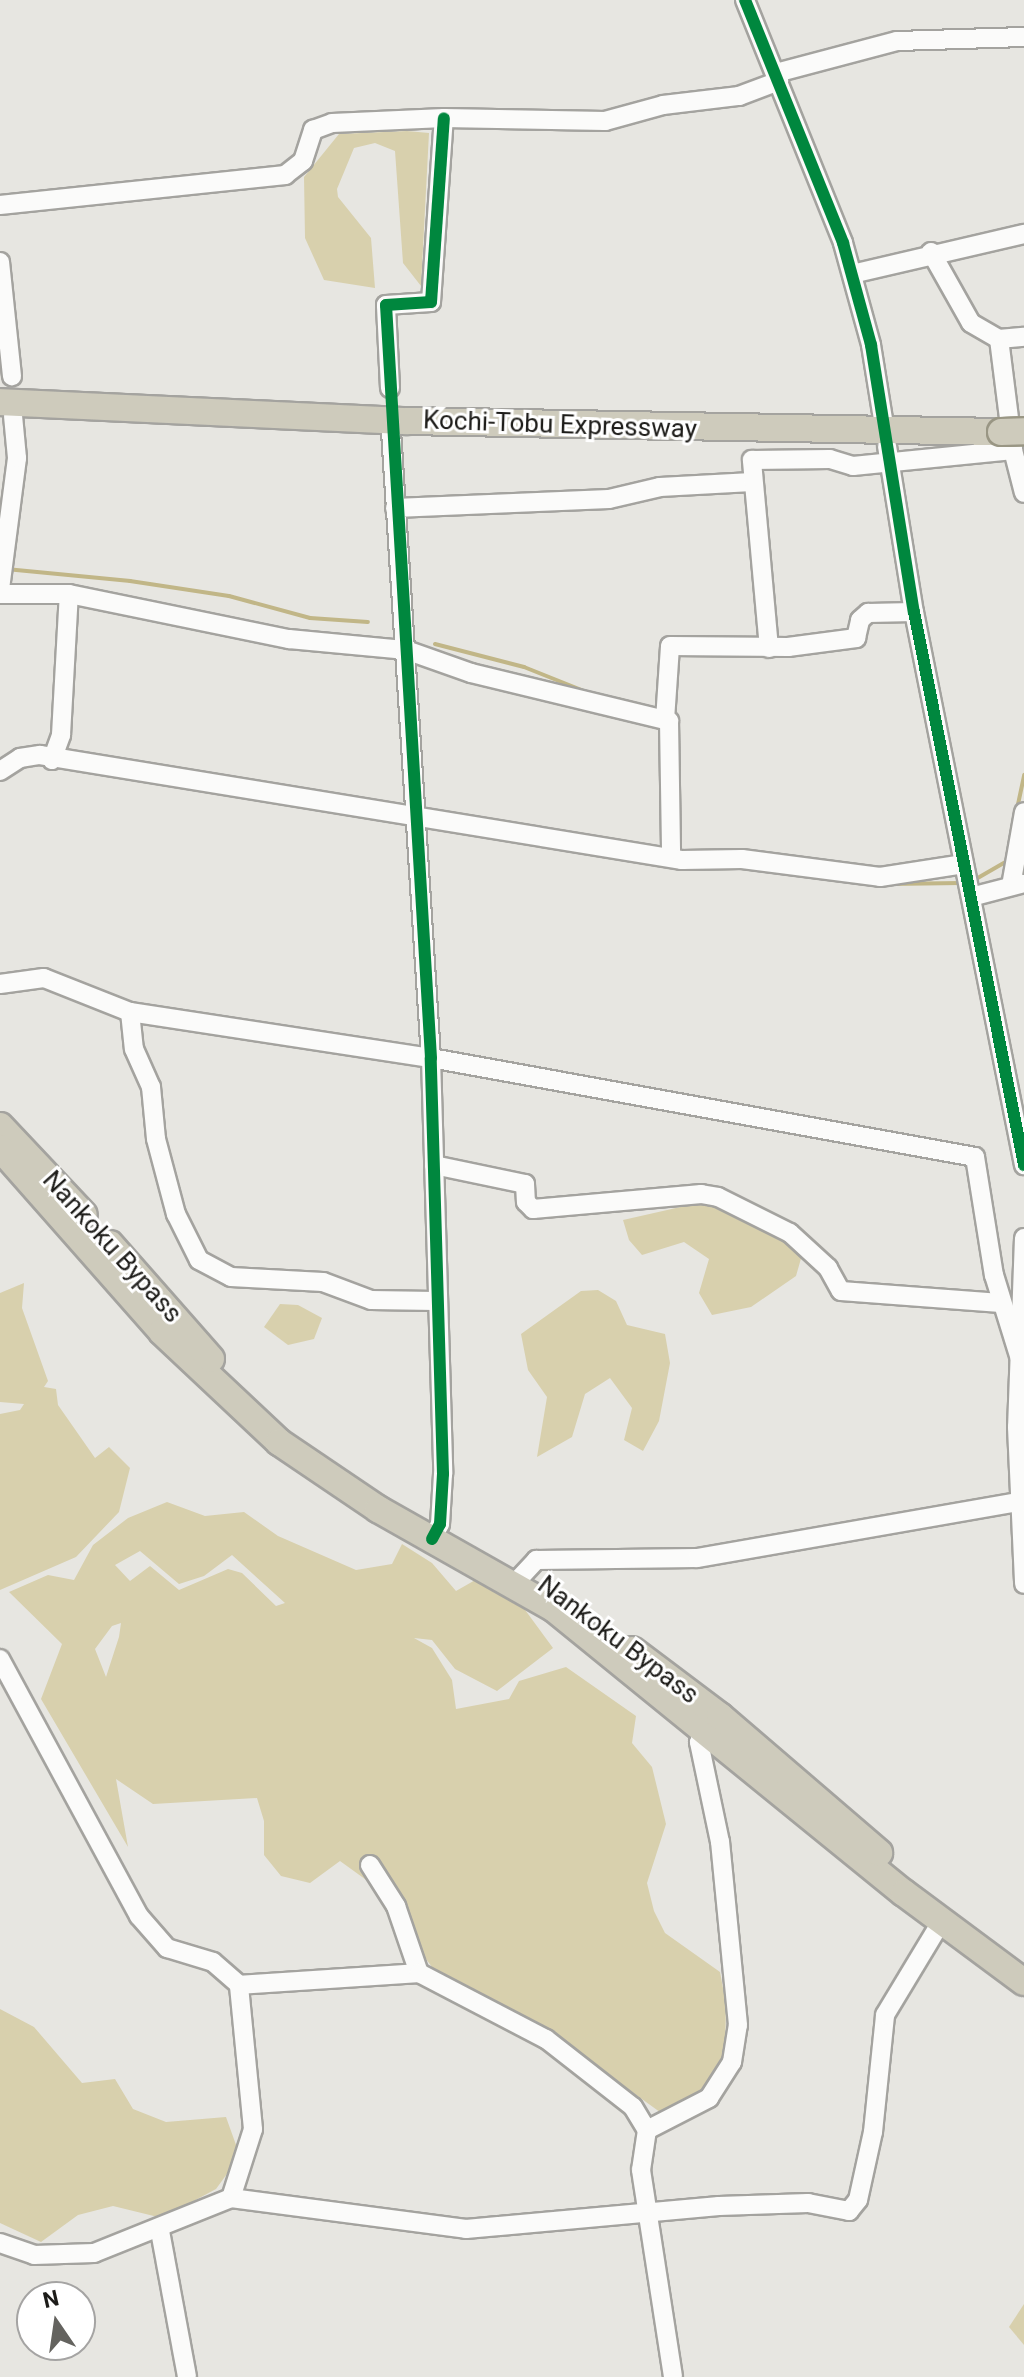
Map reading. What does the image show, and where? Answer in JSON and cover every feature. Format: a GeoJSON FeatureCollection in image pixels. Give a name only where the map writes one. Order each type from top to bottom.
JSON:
{"type":"FeatureCollection","features":[{"type":"Feature","properties":{"kind":"highway","name":"Kochi-Tobu Expressway"},"geometry":{"type":"LineString","coordinates":[[7,419],[406,421],[1013,438]]}},
{"type":"Feature","properties":{"kind":"highway","name":"Nankoku Bypass"},"geometry":{"type":"LineString","coordinates":[[0,1126],[250,1398],[302,1445],[436,1531]]}},
{"type":"Feature","properties":{"kind":"highway","name":"Nankoku Bypass"},"geometry":{"type":"LineString","coordinates":[[0,1148],[162,1332],[230,1400],[330,1478],[519,1577],[592,1638],[712,1724],[943,1919],[1024,1982]]}},
{"type":"Feature","properties":{"kind":"street"},"geometry":{"type":"LineString","coordinates":[[745,0],[852,274],[883,419]]}},
{"type":"Feature","properties":{"kind":"street"},"geometry":{"type":"LineString","coordinates":[[0,205],[285,175],[296,172],[313,130],[321,126],[444,118],[605,121],[663,105],[739,96],[777,77],[897,41],[1024,37]]}},
{"type":"Feature","properties":{"kind":"street"},"geometry":{"type":"LineString","coordinates":[[390,388],[386,305],[431,302],[444,118]]}},
{"type":"Feature","properties":{"kind":"street"},"geometry":{"type":"LineString","coordinates":[[852,274],[931,252],[1024,234]]}},
{"type":"Feature","properties":{"kind":"street"},"geometry":{"type":"LineString","coordinates":[[931,252],[971,323],[999,339],[1024,337]]}},
{"type":"Feature","properties":{"kind":"street"},"geometry":{"type":"LineString","coordinates":[[0,262],[12,376]]}},
{"type":"Feature","properties":{"kind":"street"},"geometry":{"type":"LineString","coordinates":[[999,339],[1024,493]]}},
{"type":"Feature","properties":{"kind":"street"},"geometry":{"type":"LineString","coordinates":[[7,419],[17,458],[1,560],[0,592],[69,594],[289,639],[406,650],[471,673],[665,720]]}},
{"type":"Feature","properties":{"kind":"street"},"geometry":{"type":"LineString","coordinates":[[391,431],[431,1058],[435,1301],[443,1474],[436,1531]]}},
{"type":"Feature","properties":{"kind":"street"},"geometry":{"type":"LineString","coordinates":[[769,648],[752,460],[830,459],[853,466],[888,453],[1013,438]]}},
{"type":"Feature","properties":{"kind":"street"},"geometry":{"type":"LineString","coordinates":[[888,453],[914,612],[1024,1162]]}},
{"type":"Feature","properties":{"kind":"street"},"geometry":{"type":"LineString","coordinates":[[395,508],[609,499],[660,487],[752,482]]}},
{"type":"Feature","properties":{"kind":"street"},"geometry":{"type":"LineString","coordinates":[[52,760],[61,735],[69,594]]}},
{"type":"Feature","properties":{"kind":"street"},"geometry":{"type":"LineString","coordinates":[[664,854],[672,740],[665,720],[670,646],[769,648],[856,638],[860,620],[868,613],[914,612]]}},
{"type":"Feature","properties":{"kind":"street"},"geometry":{"type":"LineString","coordinates":[[0,771],[20,758],[40,755],[52,760],[664,854],[880,877],[964,864]]}},
{"type":"Feature","properties":{"kind":"street"},"geometry":{"type":"LineString","coordinates":[[971,897],[1018,885],[1024,812]]}},
{"type":"Feature","properties":{"kind":"street"},"geometry":{"type":"LineString","coordinates":[[0,984],[44,978],[75,986],[130,1012],[431,1058],[975,1157],[1001,1303],[1020,1359]]}},
{"type":"Feature","properties":{"kind":"street"},"geometry":{"type":"LineString","coordinates":[[130,1012],[134,1049],[151,1087],[156,1139],[176,1214],[199,1260],[231,1277],[323,1282],[371,1300],[435,1301]]}},
{"type":"Feature","properties":{"kind":"street"},"geometry":{"type":"LineString","coordinates":[[434,1165],[525,1184],[526,1202],[533,1209],[701,1194],[718,1197],[790,1233],[828,1268],[841,1291],[1001,1303]]}},
{"type":"Feature","properties":{"kind":"street"},"geometry":{"type":"LineString","coordinates":[[1024,1238],[1020,1359],[1024,1584]]}},
{"type":"Feature","properties":{"kind":"street"},"geometry":{"type":"LineString","coordinates":[[519,1577],[536,1560],[697,1558],[1021,1502]]}},
{"type":"Feature","properties":{"kind":"street"},"geometry":{"type":"LineString","coordinates":[[0,1659],[139,1916],[167,1948],[213,1962],[239,1985],[253,2129],[231,2198]]}},
{"type":"Feature","properties":{"kind":"street"},"geometry":{"type":"LineString","coordinates":[[647,2130],[709,2098],[732,2062],[738,2025],[720,1842],[699,1742],[712,1724]]}},
{"type":"Feature","properties":{"kind":"street"},"geometry":{"type":"LineString","coordinates":[[370,1865],[396,1906],[419,1973]]}},
{"type":"Feature","properties":{"kind":"street"},"geometry":{"type":"LineString","coordinates":[[0,2243],[34,2255],[94,2253],[160,2231],[231,2198],[466,2229],[531,2227],[650,2211],[808,2203],[849,2211],[858,2200],[873,2132],[885,2015],[943,1919]]}},
{"type":"Feature","properties":{"kind":"street"},"geometry":{"type":"LineString","coordinates":[[239,1985],[419,1973],[546,2039],[633,2107],[647,2130],[641,2170],[650,2211],[673,2377]]}},
{"type":"Feature","properties":{"kind":"street"},"geometry":{"type":"LineString","coordinates":[[160,2231],[187,2377]]}},
{"type":"Feature","properties":{"kind":"shaded area"},"geometry":{"type":"Polygon","coordinates":[[[429,133],[421,286],[403,263],[395,151],[375,143],[354,148],[337,189],[338,197],[371,238],[375,288],[324,280],[305,238],[304,177],[339,134],[429,133]]]}},
{"type":"Feature","properties":{"kind":"shaded area"},"geometry":{"type":"Polygon","coordinates":[[[707,1201],[786,1238],[802,1255],[796,1276],[751,1307],[712,1315],[699,1293],[709,1259],[684,1242],[642,1255],[629,1240],[623,1220],[707,1201]]]}},
{"type":"Feature","properties":{"kind":"shaded area"},"geometry":{"type":"Polygon","coordinates":[[[24,1283],[22,1308],[48,1381],[44,1387],[56,1389],[58,1405],[95,1458],[109,1447],[130,1468],[119,1512],[76,1557],[0,1590],[0,1414],[20,1410],[24,1404],[0,1402],[0,1293],[24,1283]]]}},
{"type":"Feature","properties":{"kind":"shaded area"},"geometry":{"type":"Polygon","coordinates":[[[598,1290],[616,1301],[627,1325],[665,1334],[670,1363],[659,1421],[643,1451],[624,1440],[632,1408],[610,1378],[585,1394],[572,1437],[537,1457],[547,1397],[528,1370],[521,1334],[581,1291],[598,1290]]]}},
{"type":"Feature","properties":{"kind":"shaded area"},"geometry":{"type":"Polygon","coordinates":[[[280,1304],[298,1305],[322,1318],[314,1339],[288,1345],[264,1327],[280,1304]]]}},
{"type":"Feature","properties":{"kind":"shaded area"},"geometry":{"type":"Polygon","coordinates":[[[167,1502],[205,1516],[244,1512],[278,1536],[356,1570],[392,1564],[402,1544],[432,1563],[456,1591],[477,1579],[520,1603],[553,1648],[497,1691],[455,1669],[432,1640],[414,1638],[432,1648],[452,1680],[456,1709],[509,1699],[519,1681],[566,1667],[636,1716],[632,1743],[652,1767],[666,1824],[647,1883],[654,1911],[665,1933],[720,1972],[726,2004],[725,2058],[701,2096],[664,2115],[534,2021],[440,1978],[415,1944],[405,1908],[340,1861],[310,1883],[281,1876],[264,1855],[264,1821],[257,1798],[153,1804],[116,1779],[128,1847],[41,1699],[62,1644],[9,1592],[48,1575],[74,1580],[93,1545],[128,1518],[167,1502]],[[140,1551],[115,1565],[130,1581],[150,1566],[179,1590],[228,1569],[242,1573],[276,1606],[285,1603],[232,1555],[204,1576],[179,1584],[140,1551]],[[121,1623],[112,1626],[95,1649],[106,1677],[119,1637],[121,1623]]]}},
{"type":"Feature","properties":{"kind":"shaded area"},"geometry":{"type":"Polygon","coordinates":[[[0,2009],[34,2027],[82,2083],[115,2079],[133,2109],[166,2122],[226,2117],[240,2156],[216,2189],[162,2218],[113,2206],[78,2215],[41,2242],[0,2223],[0,2009]]]}},
{"type":"Feature","properties":{"kind":"shaded area"},"geometry":{"type":"Polygon","coordinates":[[[1024,2304],[1024,2345],[1009,2327],[1024,2304]]]}},
{"type":"Feature","properties":{"kind":"waterway"},"geometry":{"type":"LineString","coordinates":[[6,569],[130,581],[229,596],[310,618],[368,622]]}},
{"type":"Feature","properties":{"kind":"waterway"},"geometry":{"type":"LineString","coordinates":[[435,644],[524,667],[589,693]]}},
{"type":"Feature","properties":{"kind":"waterway"},"geometry":{"type":"LineString","coordinates":[[617,699],[658,710]]}},
{"type":"Feature","properties":{"kind":"waterway"},"geometry":{"type":"LineString","coordinates":[[1017,809],[1024,775]]}},
{"type":"Feature","properties":{"kind":"waterway"},"geometry":{"type":"LineString","coordinates":[[976,879],[1007,861]]}},
{"type":"Feature","properties":{"kind":"waterway"},"geometry":{"type":"LineString","coordinates":[[888,884],[961,883]]}},
{"type":"Feature","properties":{"kind":"cycle path"},"geometry":{"type":"LineString","coordinates":[[745,0],[843,243],[871,345],[914,612],[1024,1165]]}},
{"type":"Feature","properties":{"kind":"cycle path"},"geometry":{"type":"LineString","coordinates":[[432,1539],[440,1524],[443,1474],[431,1058],[386,305],[431,302],[444,118]]}}]}
